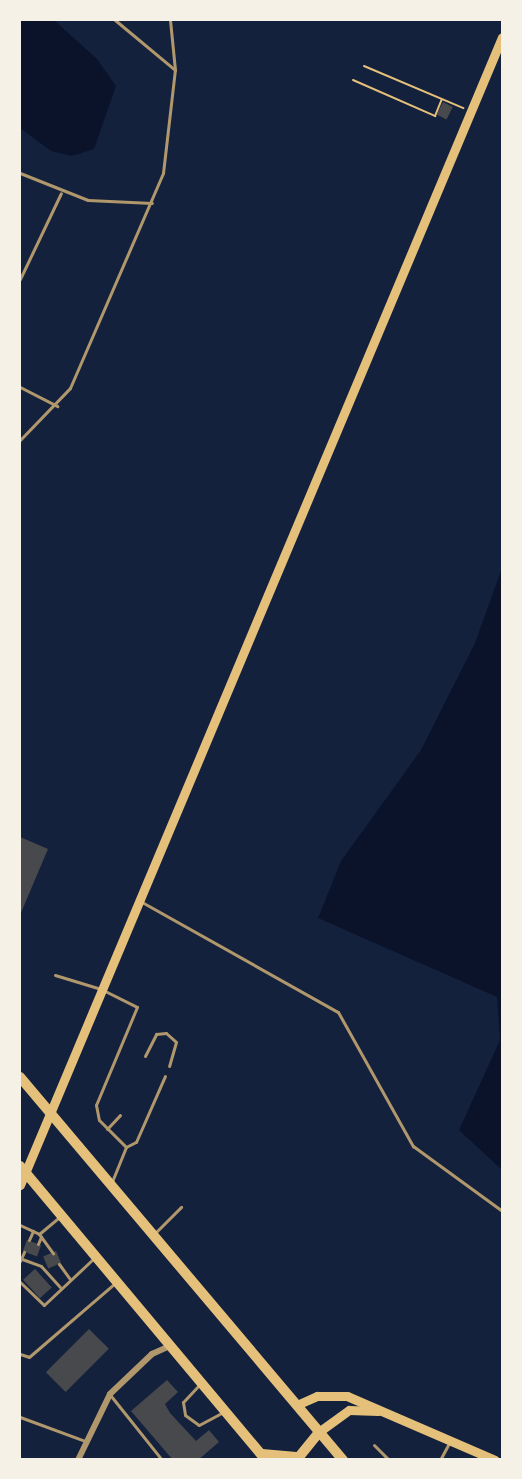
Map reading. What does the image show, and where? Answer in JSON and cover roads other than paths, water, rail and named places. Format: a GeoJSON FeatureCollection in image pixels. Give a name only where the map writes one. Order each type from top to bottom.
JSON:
{"type":"FeatureCollection","features":[{"type":"Feature","properties":{"kind":"main road"},"geometry":{"type":"LineString","coordinates":[[20,1185],[22,1169],[50,1112],[502,37]]}},
{"type":"Feature","properties":{"kind":"main road"},"geometry":{"type":"LineString","coordinates":[[20,1077],[343,1460]]}},
{"type":"Feature","properties":{"kind":"main road"},"geometry":{"type":"LineString","coordinates":[[22,1169],[264,1456],[299,1457],[320,1431],[349,1410],[378,1411]]}},
{"type":"Feature","properties":{"kind":"main road"},"geometry":{"type":"LineString","coordinates":[[298,1404],[336,1395],[495,1460]]}},
{"type":"Feature","properties":{"kind":"street"},"geometry":{"type":"LineString","coordinates":[[78,1460],[110,1394],[152,1354],[170,1346]]}},
{"type":"Feature","properties":{"kind":"lane"},"geometry":{"type":"LineString","coordinates":[[116,20],[175,70]]}},
{"type":"Feature","properties":{"kind":"lane"},"geometry":{"type":"LineString","coordinates":[[20,440],[57,406],[70,388],[152,202],[168,151],[175,70],[170,20]]}},
{"type":"Feature","properties":{"kind":"lane"},"geometry":{"type":"LineString","coordinates":[[20,173],[61,193],[152,202]]}},
{"type":"Feature","properties":{"kind":"lane"},"geometry":{"type":"LineString","coordinates":[[20,279],[61,193]]}},
{"type":"Feature","properties":{"kind":"lane"},"geometry":{"type":"LineString","coordinates":[[20,387],[57,406]]}},
{"type":"Feature","properties":{"kind":"lane"},"geometry":{"type":"LineString","coordinates":[[138,900],[338,1012],[413,1146],[502,1211]]}},
{"type":"Feature","properties":{"kind":"lane"},"geometry":{"type":"LineString","coordinates":[[55,975],[101,989],[137,1008],[96,1105],[107,1130],[126,1147]]}},
{"type":"Feature","properties":{"kind":"lane"},"geometry":{"type":"LineString","coordinates":[[145,1056],[156,1034],[166,1033],[176,1042],[169,1065]]}},
{"type":"Feature","properties":{"kind":"lane"},"geometry":{"type":"LineString","coordinates":[[111,1183],[126,1147],[136,1142],[165,1076]]}},
{"type":"Feature","properties":{"kind":"lane"},"geometry":{"type":"LineString","coordinates":[[107,1130],[120,1115]]}},
{"type":"Feature","properties":{"kind":"lane"},"geometry":{"type":"LineString","coordinates":[[154,1234],[181,1207]]}},
{"type":"Feature","properties":{"kind":"lane"},"geometry":{"type":"LineString","coordinates":[[38,1244],[40,1236],[60,1216]]}},
{"type":"Feature","properties":{"kind":"lane"},"geometry":{"type":"LineString","coordinates":[[20,1225],[40,1236],[53,1253]]}},
{"type":"Feature","properties":{"kind":"lane"},"geometry":{"type":"LineString","coordinates":[[29,1240],[33,1231]]}},
{"type":"Feature","properties":{"kind":"lane"},"geometry":{"type":"LineString","coordinates":[[24,1252],[21,1260],[31,1262],[60,1288]]}},
{"type":"Feature","properties":{"kind":"lane"},"geometry":{"type":"LineString","coordinates":[[31,1262],[33,1256]]}},
{"type":"Feature","properties":{"kind":"lane"},"geometry":{"type":"LineString","coordinates":[[20,1282],[40,1305],[95,1257]]}},
{"type":"Feature","properties":{"kind":"lane"},"geometry":{"type":"LineString","coordinates":[[59,1264],[70,1279]]}},
{"type":"Feature","properties":{"kind":"lane"},"geometry":{"type":"LineString","coordinates":[[20,1354],[28,1358],[116,1282]]}},
{"type":"Feature","properties":{"kind":"lane"},"geometry":{"type":"LineString","coordinates":[[201,1383],[183,1402],[185,1415],[199,1425],[225,1411]]}},
{"type":"Feature","properties":{"kind":"lane"},"geometry":{"type":"LineString","coordinates":[[110,1394],[162,1460]]}},
{"type":"Feature","properties":{"kind":"lane"},"geometry":{"type":"LineString","coordinates":[[20,1417],[86,1441]]}},
{"type":"Feature","properties":{"kind":"lane"},"geometry":{"type":"LineString","coordinates":[[440,1460],[450,1441]]}},
{"type":"Feature","properties":{"kind":"lane"},"geometry":{"type":"LineString","coordinates":[[374,1445],[389,1460]]}},
{"type":"Feature","properties":{"kind":"water"},"geometry":{"type":"Polygon","coordinates":[[[20,20],[54,20],[97,59],[116,86],[94,149],[72,156],[51,151],[20,128],[20,20]]]}},
{"type":"Feature","properties":{"kind":"water"},"geometry":{"type":"Polygon","coordinates":[[[502,568],[502,1170],[459,1130],[500,1040],[497,997],[318,918],[341,861],[421,750],[475,643],[502,568]]]}}]}
